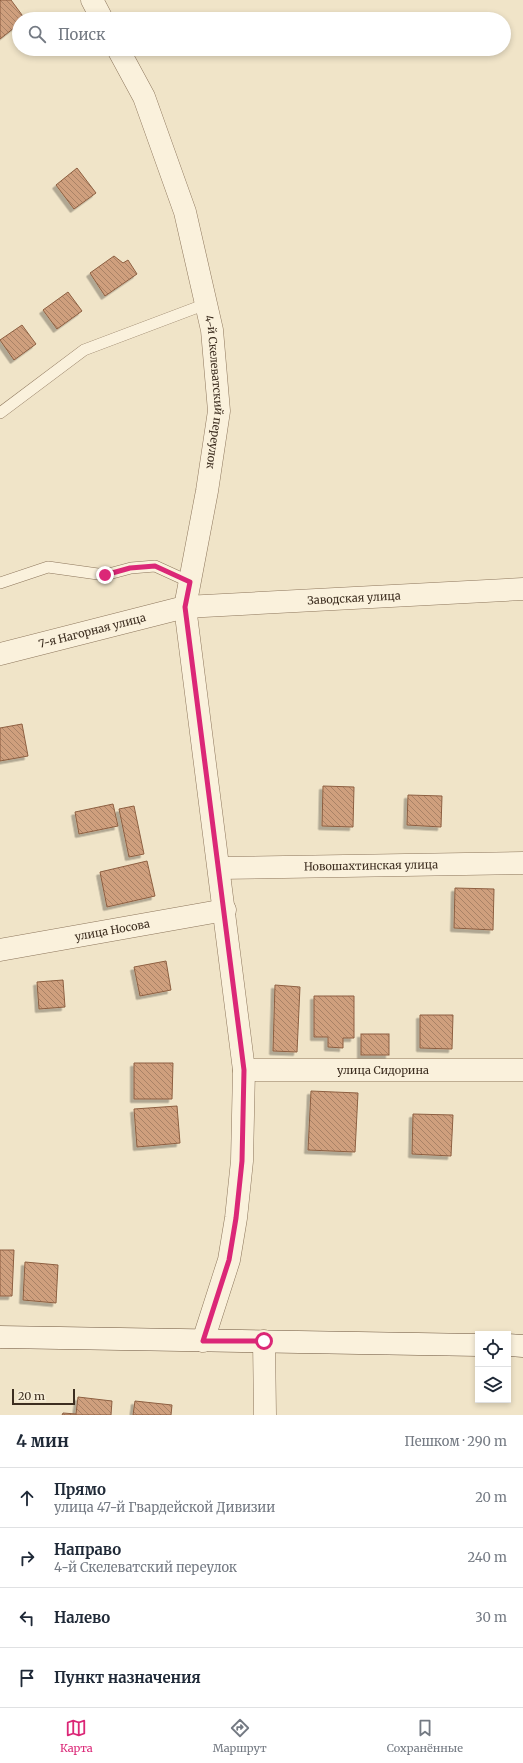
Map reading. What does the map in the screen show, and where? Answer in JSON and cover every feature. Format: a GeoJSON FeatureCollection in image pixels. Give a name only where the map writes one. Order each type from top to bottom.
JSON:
{"type":"FeatureCollection","features":[{"type":"Feature","properties":{"kind":"street"},"geometry":{"type":"LineString","coordinates":[[92,0],[98,12]]}},
{"type":"Feature","properties":{"kind":"street","name":"4-й Скелеватский переулок"},"geometry":{"type":"LineString","coordinates":[[122,56],[144,97],[185,212],[212,330],[219,411],[207,491],[185,607],[225,910],[244,1070],[242,1161],[236,1218],[229,1260],[203,1341]]}},
{"type":"Feature","properties":{"kind":"street","name":"Заводская улица"},"geometry":{"type":"LineString","coordinates":[[185,607],[523,589]]}},
{"type":"Feature","properties":{"kind":"street","name":"7-я Нагорная улица"},"geometry":{"type":"LineString","coordinates":[[0,654],[185,607]]}},
{"type":"Feature","properties":{"kind":"street","name":"Новошахтинская улица"},"geometry":{"type":"LineString","coordinates":[[219,868],[523,863]]}},
{"type":"Feature","properties":{"kind":"street","name":"улица Носова"},"geometry":{"type":"LineString","coordinates":[[0,950],[225,910]]}},
{"type":"Feature","properties":{"kind":"street","name":"улица Сидорина"},"geometry":{"type":"LineString","coordinates":[[244,1070],[523,1070]]}},
{"type":"Feature","properties":{"kind":"street"},"geometry":{"type":"LineString","coordinates":[[0,1337],[475,1345]]}},
{"type":"Feature","properties":{"kind":"street"},"geometry":{"type":"LineString","coordinates":[[264,1341],[266,1415]]}},
{"type":"Feature","properties":{"kind":"street"},"geometry":{"type":"LineString","coordinates":[[511,1345],[523,1346]]}},
{"type":"Feature","properties":{"kind":"lane"},"geometry":{"type":"LineString","coordinates":[[0,413],[84,350],[206,304]]}},
{"type":"Feature","properties":{"kind":"lane"},"geometry":{"type":"LineString","coordinates":[[0,583],[48,567],[105,575],[130,568],[155,566],[190,582]]}},
{"type":"Feature","properties":{"kind":"building"},"geometry":{"type":"Polygon","coordinates":[[[11,0],[20,12],[12,12],[12,30],[0,39],[0,1],[11,0]]]}},
{"type":"Feature","properties":{"kind":"building"},"geometry":{"type":"Polygon","coordinates":[[[77,168],[96,193],[74,209],[56,185],[77,168]]]}},
{"type":"Feature","properties":{"kind":"building"},"geometry":{"type":"Polygon","coordinates":[[[114,256],[123,263],[128,260],[137,274],[105,296],[90,273],[114,256]]]}},
{"type":"Feature","properties":{"kind":"building"},"geometry":{"type":"Polygon","coordinates":[[[68,292],[82,311],[57,329],[43,310],[68,292]]]}},
{"type":"Feature","properties":{"kind":"building"},"geometry":{"type":"Polygon","coordinates":[[[22,325],[36,344],[14,360],[0,340],[22,325]]]}},
{"type":"Feature","properties":{"kind":"building"},"geometry":{"type":"Polygon","coordinates":[[[22,724],[28,756],[0,761],[0,728],[22,724]]]}},
{"type":"Feature","properties":{"kind":"building"},"geometry":{"type":"Polygon","coordinates":[[[323,786],[354,787],[353,827],[322,826],[323,786]]]}},
{"type":"Feature","properties":{"kind":"building"},"geometry":{"type":"Polygon","coordinates":[[[408,795],[442,796],[441,827],[407,825],[408,795]]]}},
{"type":"Feature","properties":{"kind":"building"},"geometry":{"type":"Polygon","coordinates":[[[113,804],[118,826],[79,834],[75,812],[113,804]]]}},
{"type":"Feature","properties":{"kind":"building"},"geometry":{"type":"Polygon","coordinates":[[[134,806],[144,854],[129,857],[119,809],[134,806]]]}},
{"type":"Feature","properties":{"kind":"building"},"geometry":{"type":"Polygon","coordinates":[[[147,861],[155,896],[107,907],[100,872],[147,861]]]}},
{"type":"Feature","properties":{"kind":"building"},"geometry":{"type":"Polygon","coordinates":[[[455,888],[494,889],[493,930],[454,928],[455,888]]]}},
{"type":"Feature","properties":{"kind":"building"},"geometry":{"type":"Polygon","coordinates":[[[166,961],[171,990],[140,996],[134,967],[166,961]]]}},
{"type":"Feature","properties":{"kind":"building"},"geometry":{"type":"Polygon","coordinates":[[[63,980],[65,1007],[39,1009],[37,982],[63,980]]]}},
{"type":"Feature","properties":{"kind":"building"},"geometry":{"type":"Polygon","coordinates":[[[275,985],[300,987],[297,1052],[273,1051],[275,985]]]}},
{"type":"Feature","properties":{"kind":"building"},"geometry":{"type":"Polygon","coordinates":[[[314,996],[354,996],[354,1038],[343,1038],[343,1048],[328,1047],[328,1037],[314,1037],[314,996]]]}},
{"type":"Feature","properties":{"kind":"building"},"geometry":{"type":"Polygon","coordinates":[[[420,1015],[453,1015],[452,1049],[420,1048],[420,1015]]]}},
{"type":"Feature","properties":{"kind":"building"},"geometry":{"type":"Polygon","coordinates":[[[361,1034],[389,1034],[389,1055],[361,1055],[361,1034]]]}},
{"type":"Feature","properties":{"kind":"building"},"geometry":{"type":"Polygon","coordinates":[[[134,1063],[173,1063],[172,1099],[134,1099],[134,1063]]]}},
{"type":"Feature","properties":{"kind":"building"},"geometry":{"type":"Polygon","coordinates":[[[311,1091],[358,1093],[355,1152],[308,1150],[311,1091]]]}},
{"type":"Feature","properties":{"kind":"building"},"geometry":{"type":"Polygon","coordinates":[[[177,1106],[180,1143],[137,1147],[134,1109],[177,1106]]]}},
{"type":"Feature","properties":{"kind":"building"},"geometry":{"type":"Polygon","coordinates":[[[413,1114],[453,1115],[451,1156],[412,1154],[413,1114]]]}},
{"type":"Feature","properties":{"kind":"building"},"geometry":{"type":"Polygon","coordinates":[[[0,1250],[14,1250],[12,1296],[0,1296],[0,1250]]]}},
{"type":"Feature","properties":{"kind":"building"},"geometry":{"type":"Polygon","coordinates":[[[25,1262],[58,1265],[56,1303],[23,1300],[25,1262]]]}},
{"type":"Feature","properties":{"kind":"building"},"geometry":{"type":"Polygon","coordinates":[[[78,1397],[112,1401],[111,1415],[62,1415],[63,1413],[76,1414],[78,1397]]]}},
{"type":"Feature","properties":{"kind":"building"},"geometry":{"type":"Polygon","coordinates":[[[135,1401],[172,1405],[171,1415],[133,1415],[135,1401]]]}},
{"type":"Feature","properties":{"kind":"route"},"geometry":{"type":"LineString","coordinates":[[105,575],[130,568],[155,566],[190,582],[185,607],[244,1070],[242,1161],[236,1218],[229,1260],[203,1341],[264,1341]]}}]}
